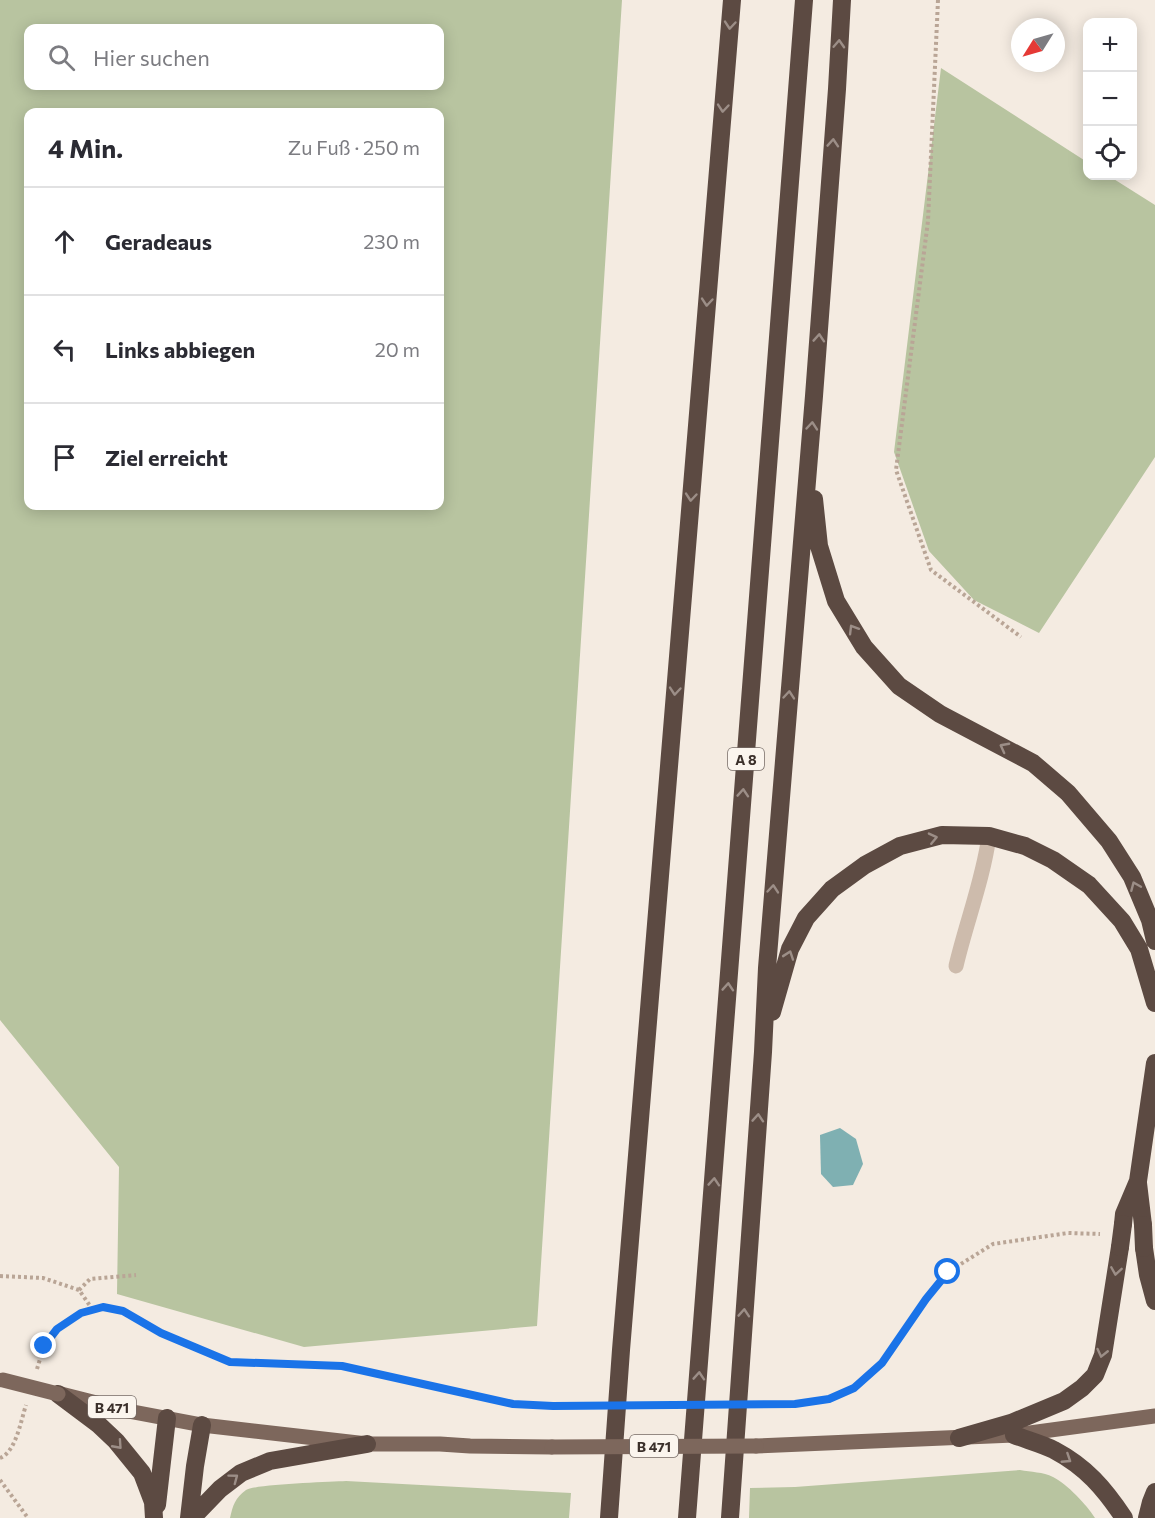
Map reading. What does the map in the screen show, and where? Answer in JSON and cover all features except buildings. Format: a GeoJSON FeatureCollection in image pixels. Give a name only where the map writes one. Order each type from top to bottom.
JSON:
{"type":"FeatureCollection","features":[{"type":"Feature","properties":{"kind":"highway"},"geometry":{"type":"LineString","coordinates":[[609,1518],[732,0]]}},
{"type":"Feature","properties":{"kind":"highway","name":"A 8"},"geometry":{"type":"LineString","coordinates":[[687,1518],[804,0]]}},
{"type":"Feature","properties":{"kind":"highway"},"geometry":{"type":"LineString","coordinates":[[730,1518],[767,968],[809,457],[842,0]]}},
{"type":"Feature","properties":{"kind":"highway"},"geometry":{"type":"LineString","coordinates":[[809,457],[819,546],[836,601],[864,647],[899,686],[940,714],[1033,763],[1068,793],[1109,841],[1132,876],[1150,920],[1155,941]]}},
{"type":"Feature","properties":{"kind":"highway"},"geometry":{"type":"LineString","coordinates":[[763,1052],[790,949],[807,918],[832,889],[865,864],[900,846],[942,835],[989,836],[1025,846],[1053,860],[1089,885],[1122,921],[1139,949],[1155,1003]]}},
{"type":"Feature","properties":{"kind":"highway"},"geometry":{"type":"LineString","coordinates":[[1155,1063],[1138,1181],[1144,1248],[1155,1301]]}},
{"type":"Feature","properties":{"kind":"highway"},"geometry":{"type":"LineString","coordinates":[[959,1438],[1011,1423],[1064,1401],[1095,1376],[1103,1355],[1124,1214],[1138,1181]]}},
{"type":"Feature","properties":{"kind":"highway"},"geometry":{"type":"LineString","coordinates":[[58,1394],[98,1424],[142,1473],[153,1502],[155,1518]]}},
{"type":"Feature","properties":{"kind":"highway"},"geometry":{"type":"LineString","coordinates":[[155,1518],[167,1418]]}},
{"type":"Feature","properties":{"kind":"highway"},"geometry":{"type":"LineString","coordinates":[[190,1518],[202,1425]]}},
{"type":"Feature","properties":{"kind":"highway"},"geometry":{"type":"LineString","coordinates":[[1014,1435],[1053,1450],[1071,1461],[1093,1478],[1108,1494],[1124,1518]]}},
{"type":"Feature","properties":{"kind":"highway"},"geometry":{"type":"LineString","coordinates":[[190,1518],[220,1489],[241,1473],[270,1461],[367,1444]]}},
{"type":"Feature","properties":{"kind":"highway"},"geometry":{"type":"LineString","coordinates":[[1147,1518],[1150,1502],[1155,1492]]}},
{"type":"Feature","properties":{"kind":"main road","name":"B 471"},"geometry":{"type":"LineString","coordinates":[[1,1380],[128,1411],[202,1425],[367,1444],[552,1447],[756,1446],[1014,1435],[1155,1416]]}},
{"type":"Feature","properties":{"kind":"lane"},"geometry":{"type":"LineString","coordinates":[[956,966],[986,859],[989,836]]}},
{"type":"Feature","properties":{"kind":"path"},"geometry":{"type":"LineString","coordinates":[[938,0],[928,221],[896,470],[932,570],[1021,637]]}},
{"type":"Feature","properties":{"kind":"path"},"geometry":{"type":"LineString","coordinates":[[34,1377],[44,1346],[57,1329],[81,1313],[103,1307],[123,1311],[161,1333],[230,1362],[342,1366],[513,1404],[553,1406],[795,1404],[829,1399],[854,1388],[882,1363],[926,1299],[948,1272],[993,1244],[1068,1233],[1101,1234]]}},
{"type":"Feature","properties":{"kind":"path"},"geometry":{"type":"LineString","coordinates":[[79,1290],[90,1279],[136,1275]]}},
{"type":"Feature","properties":{"kind":"path"},"geometry":{"type":"LineString","coordinates":[[0,1276],[44,1278],[79,1290],[93,1310]]}},
{"type":"Feature","properties":{"kind":"path"},"geometry":{"type":"LineString","coordinates":[[0,1458],[5,1456],[14,1442],[28,1397]]}},
{"type":"Feature","properties":{"kind":"path"},"geometry":{"type":"LineString","coordinates":[[0,1480],[28,1518]]}},
{"type":"Feature","properties":{"kind":"green space"},"geometry":{"type":"Polygon","coordinates":[[[0,0],[622,0],[537,1326],[304,1347],[117,1294],[119,1167],[0,1020],[0,0]]]}},
{"type":"Feature","properties":{"kind":"green space"},"geometry":{"type":"Polygon","coordinates":[[[941,68],[1083,159],[1083,180],[1115,180],[1155,205],[1155,457],[1039,633],[974,600],[929,551],[894,452],[941,68]]]}},
{"type":"Feature","properties":{"kind":"green space"},"geometry":{"type":"Polygon","coordinates":[[[1020,1470],[1045,1474],[1058,1480],[1076,1495],[1095,1518],[749,1518],[750,1488],[795,1487],[1020,1470]]]}},
{"type":"Feature","properties":{"kind":"green space"},"geometry":{"type":"Polygon","coordinates":[[[346,1481],[571,1493],[569,1518],[230,1518],[237,1499],[246,1490],[252,1488],[346,1481]]]}},
{"type":"Feature","properties":{"kind":"water"},"geometry":{"type":"Polygon","coordinates":[[[840,1128],[856,1139],[863,1164],[853,1185],[833,1187],[821,1174],[820,1135],[840,1128]]]}},
{"type":"Feature","properties":{"kind":"route"},"geometry":{"type":"LineString","coordinates":[[44,1346],[57,1329],[81,1313],[103,1307],[123,1311],[161,1333],[230,1362],[342,1366],[513,1404],[553,1406],[795,1404],[829,1399],[854,1388],[882,1363],[926,1299],[948,1272]]}}]}
